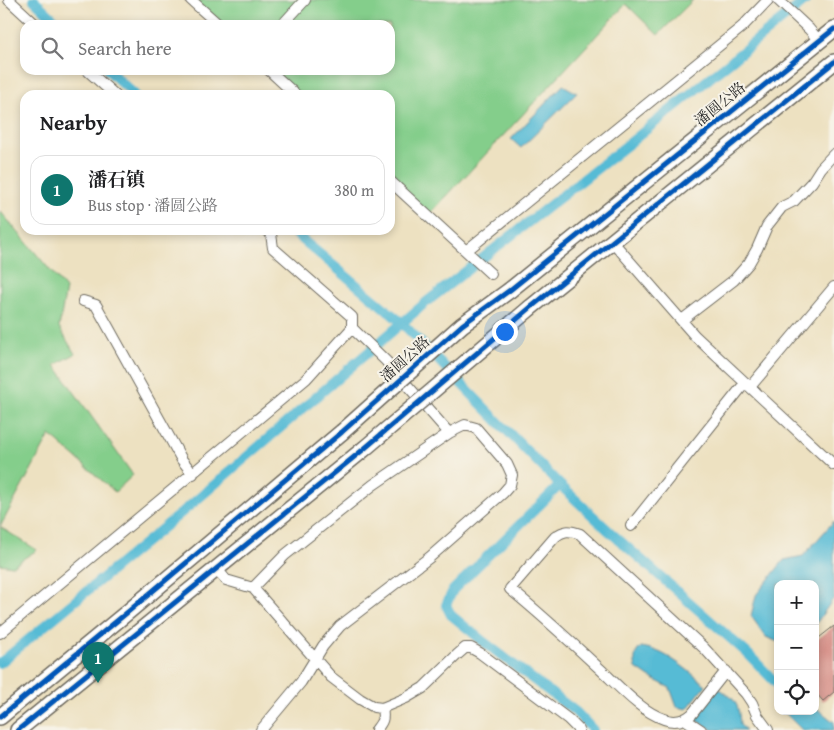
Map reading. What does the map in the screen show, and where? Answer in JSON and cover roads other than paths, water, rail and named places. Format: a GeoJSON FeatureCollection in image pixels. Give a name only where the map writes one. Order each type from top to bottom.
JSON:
{"type":"FeatureCollection","features":[{"type":"Feature","properties":{"kind":"main road","name":"潘圆公路"},"geometry":{"type":"LineString","coordinates":[[0,717],[342,432],[462,325],[510,290],[834,29]]}},
{"type":"Feature","properties":{"kind":"main road"},"geometry":{"type":"LineString","coordinates":[[18,730],[364,449],[530,308],[834,62]]}},
{"type":"Feature","properties":{"kind":"main road"},"geometry":{"type":"LineString","coordinates":[[202,549],[217,569]]}},
{"type":"Feature","properties":{"kind":"street"},"geometry":{"type":"LineString","coordinates":[[9,0],[31,20]]}},
{"type":"Feature","properties":{"kind":"street"},"geometry":{"type":"LineString","coordinates":[[191,0],[213,20]]}},
{"type":"Feature","properties":{"kind":"street"},"geometry":{"type":"LineString","coordinates":[[287,20],[305,0]]}},
{"type":"Feature","properties":{"kind":"street"},"geometry":{"type":"LineString","coordinates":[[468,253],[742,27],[768,0]]}},
{"type":"Feature","properties":{"kind":"street"},"geometry":{"type":"LineString","coordinates":[[778,0],[819,41]]}},
{"type":"Feature","properties":{"kind":"street"},"geometry":{"type":"LineString","coordinates":[[93,75],[109,90]]}},
{"type":"Feature","properties":{"kind":"street"},"geometry":{"type":"LineString","coordinates":[[274,75],[291,90]]}},
{"type":"Feature","properties":{"kind":"street"},"geometry":{"type":"LineString","coordinates":[[682,320],[734,280],[749,263],[767,226],[782,207],[794,201],[834,154]]}},
{"type":"Feature","properties":{"kind":"street"},"geometry":{"type":"LineString","coordinates":[[395,186],[491,274]]}},
{"type":"Feature","properties":{"kind":"street"},"geometry":{"type":"LineString","coordinates":[[271,235],[273,248],[352,317],[354,330],[386,362],[449,433]]}},
{"type":"Feature","properties":{"kind":"street"},"geometry":{"type":"LineString","coordinates":[[612,241],[695,336],[834,465]]}},
{"type":"Feature","properties":{"kind":"street"},"geometry":{"type":"LineString","coordinates":[[631,526],[747,385],[834,287]]}},
{"type":"Feature","properties":{"kind":"street"},"geometry":{"type":"LineString","coordinates":[[84,301],[96,305],[182,460],[193,474]]}},
{"type":"Feature","properties":{"kind":"street"},"geometry":{"type":"LineString","coordinates":[[0,633],[306,379],[354,330]]}},
{"type":"Feature","properties":{"kind":"street"},"geometry":{"type":"LineString","coordinates":[[253,588],[285,555],[373,485],[449,433],[465,425],[476,428],[507,464],[512,475],[510,485],[503,493],[430,557],[340,626],[323,646],[301,682],[261,730]]}},
{"type":"Feature","properties":{"kind":"street"},"geometry":{"type":"LineString","coordinates":[[726,671],[686,720],[676,722],[665,720],[648,712],[510,589],[555,537],[562,532],[571,530],[580,534],[704,648],[726,671],[746,694],[757,716],[768,730]]}},
{"type":"Feature","properties":{"kind":"street"},"geometry":{"type":"LineString","coordinates":[[217,569],[226,580],[253,588],[331,678],[374,707],[382,708],[424,688],[456,655],[465,648],[471,648],[568,719],[579,730]]}},
{"type":"Feature","properties":{"kind":"street"},"geometry":{"type":"LineString","coordinates":[[376,730],[384,718],[382,708]]}},
{"type":"Feature","properties":{"kind":"street"},"geometry":{"type":"LineString","coordinates":[[686,720],[701,730]]}},
{"type":"Feature","properties":{"kind":"water"},"geometry":{"type":"Polygon","coordinates":[[[563,85],[577,93],[521,148],[511,139],[563,85]]]}},
{"type":"Feature","properties":{"kind":"water"},"geometry":{"type":"Polygon","coordinates":[[[834,521],[834,598],[819,619],[819,580],[774,580],[774,640],[766,637],[751,616],[756,595],[784,560],[803,556],[834,521]]]}},
{"type":"Feature","properties":{"kind":"water"},"geometry":{"type":"Polygon","coordinates":[[[641,647],[668,656],[706,685],[687,709],[677,707],[670,688],[636,668],[635,657],[641,647]]]}},
{"type":"Feature","properties":{"kind":"water"},"geometry":{"type":"Polygon","coordinates":[[[718,688],[733,699],[739,712],[740,725],[746,730],[713,730],[696,720],[718,688]]]}},
{"type":"Feature","properties":{"kind":"water"},"geometry":{"type":"Polygon","coordinates":[[[819,710],[834,722],[834,730],[802,730],[787,715],[819,715],[819,710]]]}},
{"type":"Feature","properties":{"kind":"waterway"},"geometry":{"type":"LineString","coordinates":[[34,0],[55,20]]}},
{"type":"Feature","properties":{"kind":"waterway"},"geometry":{"type":"LineString","coordinates":[[0,663],[192,504],[424,304],[631,142],[806,0]]}},
{"type":"Feature","properties":{"kind":"waterway"},"geometry":{"type":"LineString","coordinates":[[113,75],[130,90]]}},
{"type":"Feature","properties":{"kind":"waterway"},"geometry":{"type":"LineString","coordinates":[[297,235],[401,322],[560,485],[748,654],[774,681]]}},
{"type":"Feature","properties":{"kind":"waterway"},"geometry":{"type":"LineString","coordinates":[[560,485],[453,590],[446,605],[451,615],[576,712],[593,730]]}},
{"type":"Feature","properties":{"kind":"place","name":"潘石镇"},"geometry":{"type":"Point","coordinates":[98,683]}}]}
